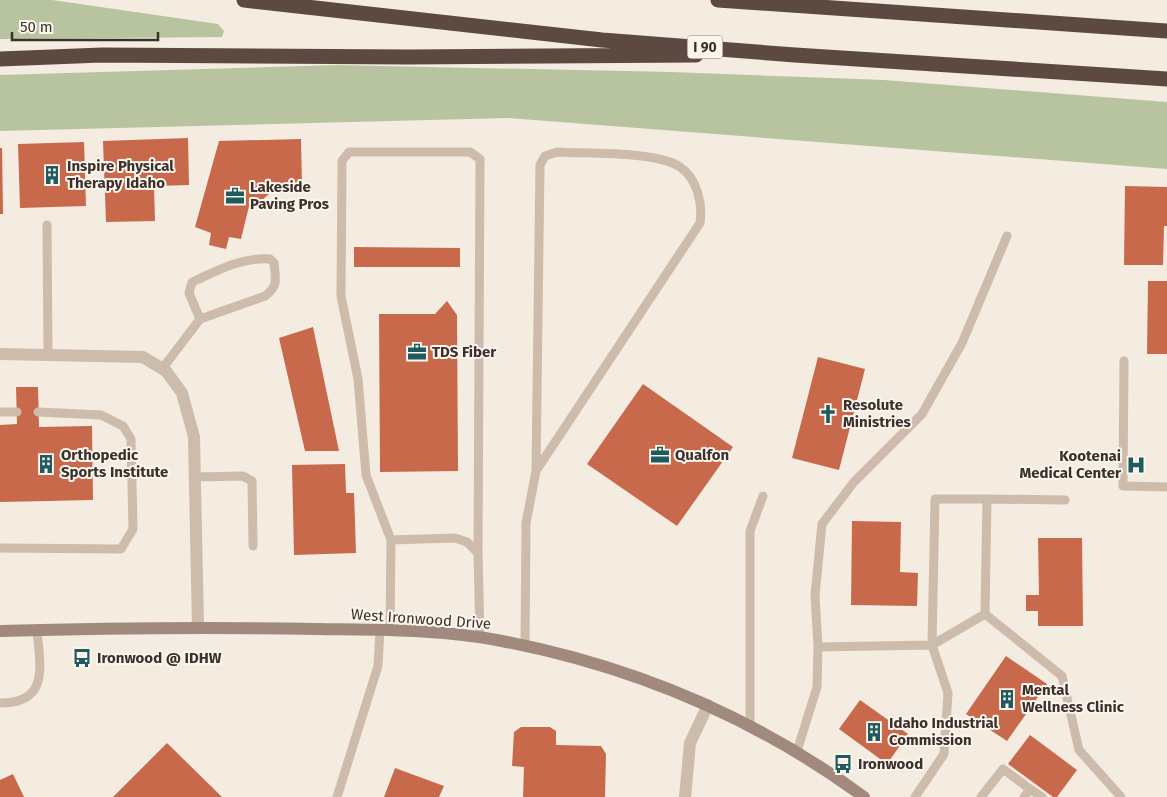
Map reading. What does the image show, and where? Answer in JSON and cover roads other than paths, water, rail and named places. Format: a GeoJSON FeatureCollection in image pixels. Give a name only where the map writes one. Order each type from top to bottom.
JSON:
{"type":"FeatureCollection","features":[{"type":"Feature","properties":{"kind":"highway","name":"I 90"},"geometry":{"type":"LineString","coordinates":[[244,0],[602,40],[795,55],[1167,79]]}},
{"type":"Feature","properties":{"kind":"highway"},"geometry":{"type":"LineString","coordinates":[[718,0],[782,6],[1167,31]]}},
{"type":"Feature","properties":{"kind":"highway"},"geometry":{"type":"LineString","coordinates":[[756,0],[782,6]]}},
{"type":"Feature","properties":{"kind":"highway","name":"I 90"},"geometry":{"type":"LineString","coordinates":[[0,59],[102,55],[399,57],[795,55]]}},
{"type":"Feature","properties":{"kind":"street"},"geometry":{"type":"LineString","coordinates":[[0,354],[143,357],[162,368],[182,393],[194,437],[198,627]]}},
{"type":"Feature","properties":{"kind":"street","name":"West Ironwood Drive"},"geometry":{"type":"LineString","coordinates":[[0,631],[198,627],[385,630],[480,638],[525,646],[585,661],[654,683],[708,705],[797,752],[864,797]]}},
{"type":"Feature","properties":{"kind":"street"},"geometry":{"type":"LineString","coordinates":[[685,797],[690,743],[708,705]]}},
{"type":"Feature","properties":{"kind":"lane"},"geometry":{"type":"LineString","coordinates":[[337,797],[378,666],[385,630],[391,540],[366,475],[358,379],[341,296],[342,161],[349,152],[470,152],[480,159],[478,553],[480,638]]}},
{"type":"Feature","properties":{"kind":"lane"},"geometry":{"type":"LineString","coordinates":[[525,646],[526,523],[536,470],[540,165],[546,156],[557,152],[659,158],[679,166],[689,175],[700,199],[702,209],[700,222],[536,470]]}},
{"type":"Feature","properties":{"kind":"lane"},"geometry":{"type":"LineString","coordinates":[[47,225],[48,355]]}},
{"type":"Feature","properties":{"kind":"lane"},"geometry":{"type":"LineString","coordinates":[[797,752],[817,687],[818,647],[815,595],[822,524],[854,482],[922,414],[962,343],[1007,236]]}},
{"type":"Feature","properties":{"kind":"lane"},"geometry":{"type":"LineString","coordinates":[[162,368],[200,319],[265,296],[272,291],[277,284],[274,263],[270,259],[240,261],[192,282],[189,293],[200,319]]}},
{"type":"Feature","properties":{"kind":"lane"},"geometry":{"type":"LineString","coordinates":[[1124,361],[1123,486],[1167,487]]}},
{"type":"Feature","properties":{"kind":"lane"},"geometry":{"type":"LineString","coordinates":[[0,412],[17,412]]}},
{"type":"Feature","properties":{"kind":"lane"},"geometry":{"type":"LineString","coordinates":[[0,548],[121,549],[133,529],[131,439],[123,426],[101,415],[38,412]]}},
{"type":"Feature","properties":{"kind":"lane"},"geometry":{"type":"LineString","coordinates":[[195,477],[238,475],[248,477],[252,481],[253,546]]}},
{"type":"Feature","properties":{"kind":"lane"},"geometry":{"type":"LineString","coordinates":[[750,726],[750,532],[763,496]]}},
{"type":"Feature","properties":{"kind":"lane"},"geometry":{"type":"LineString","coordinates":[[915,797],[944,754],[948,692],[932,645],[935,499],[1065,500]]}},
{"type":"Feature","properties":{"kind":"lane"},"geometry":{"type":"LineString","coordinates":[[985,614],[987,499]]}},
{"type":"Feature","properties":{"kind":"lane"},"geometry":{"type":"LineString","coordinates":[[391,540],[455,538],[467,542],[478,553]]}},
{"type":"Feature","properties":{"kind":"lane"},"geometry":{"type":"LineString","coordinates":[[818,647],[932,645],[985,614]]}},
{"type":"Feature","properties":{"kind":"lane"},"geometry":{"type":"LineString","coordinates":[[985,614],[1062,676],[1079,750],[1121,797]]}},
{"type":"Feature","properties":{"kind":"lane"},"geometry":{"type":"LineString","coordinates":[[0,703],[16,703],[24,700],[35,689],[41,677],[37,630]]}},
{"type":"Feature","properties":{"kind":"lane"},"geometry":{"type":"LineString","coordinates":[[981,797],[1003,769],[1042,797]]}},
{"type":"Feature","properties":{"kind":"lane"},"geometry":{"type":"LineString","coordinates":[[1024,797],[1030,789]]}},
{"type":"Feature","properties":{"kind":"place","name":"Inspire Physical Therapy Idaho"},"geometry":{"type":"Point","coordinates":[52,175]}},
{"type":"Feature","properties":{"kind":"place","name":"Lakeside Paving Pros"},"geometry":{"type":"Point","coordinates":[235,196]}},
{"type":"Feature","properties":{"kind":"place","name":"TDS Fiber"},"geometry":{"type":"Point","coordinates":[417,352]}},
{"type":"Feature","properties":{"kind":"place","name":"Resolute Ministries"},"geometry":{"type":"Point","coordinates":[828,414]}},
{"type":"Feature","properties":{"kind":"place","name":"Qualfon"},"geometry":{"type":"Point","coordinates":[660,455]}},
{"type":"Feature","properties":{"kind":"place","name":"Orthopedic Sports Institute"},"geometry":{"type":"Point","coordinates":[46,464]}},
{"type":"Feature","properties":{"kind":"place","name":"Kootenai Medical Center"},"geometry":{"type":"Point","coordinates":[1136,465]}},
{"type":"Feature","properties":{"kind":"place","name":"Ironwood @ IDHW"},"geometry":{"type":"Point","coordinates":[82,658]}},
{"type":"Feature","properties":{"kind":"place","name":"Mental Wellness Clinic"},"geometry":{"type":"Point","coordinates":[1007,699]}},
{"type":"Feature","properties":{"kind":"place","name":"Idaho Industrial Commission"},"geometry":{"type":"Point","coordinates":[874,732]}},
{"type":"Feature","properties":{"kind":"place","name":"Ironwood"},"geometry":{"type":"Point","coordinates":[843,764]}}]}
